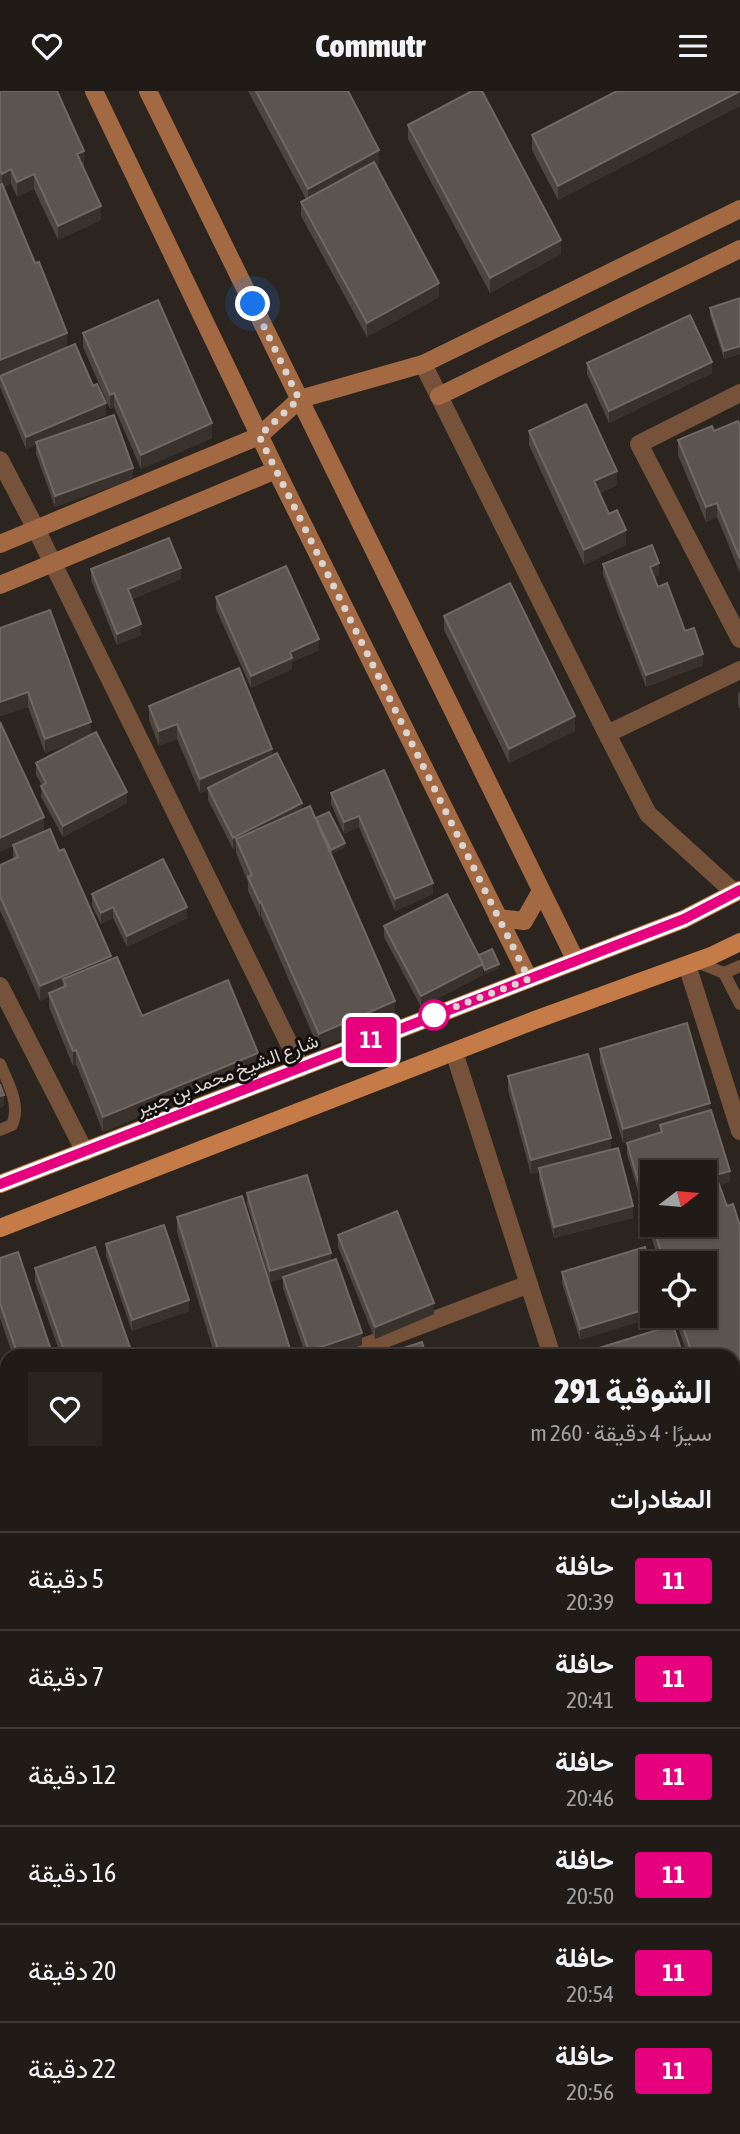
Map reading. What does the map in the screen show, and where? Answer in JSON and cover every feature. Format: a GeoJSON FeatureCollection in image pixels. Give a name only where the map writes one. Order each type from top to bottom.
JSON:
{"type":"FeatureCollection","features":[{"type":"Feature","properties":{"kind":"main road"},"geometry":{"type":"LineString","coordinates":[[93,91],[259,436],[529,979]]}},
{"type":"Feature","properties":{"kind":"main road"},"geometry":{"type":"LineString","coordinates":[[148,91],[576,961]]}},
{"type":"Feature","properties":{"kind":"main road"},"geometry":{"type":"LineString","coordinates":[[0,544],[259,436],[299,399],[423,364],[740,209]]}},
{"type":"Feature","properties":{"kind":"main road"},"geometry":{"type":"LineString","coordinates":[[439,396],[740,249]]}},
{"type":"Feature","properties":{"kind":"main road"},"geometry":{"type":"LineString","coordinates":[[0,585],[276,470]]}},
{"type":"Feature","properties":{"kind":"main road"},"geometry":{"type":"LineString","coordinates":[[498,918],[524,921],[541,891]]}},
{"type":"Feature","properties":{"kind":"main road","name":"شارع الشيخ محمد بن جبير"},"geometry":{"type":"LineString","coordinates":[[0,1184],[684,919],[737,892]]}},
{"type":"Feature","properties":{"kind":"main road"},"geometry":{"type":"LineString","coordinates":[[0,1228],[692,963],[740,942]]}},
{"type":"Feature","properties":{"kind":"street"},"geometry":{"type":"LineString","coordinates":[[423,364],[648,814],[737,892]]}},
{"type":"Feature","properties":{"kind":"street"},"geometry":{"type":"LineString","coordinates":[[740,393],[639,444],[740,639]]}},
{"type":"Feature","properties":{"kind":"street"},"geometry":{"type":"LineString","coordinates":[[0,460],[301,1068]]}},
{"type":"Feature","properties":{"kind":"street"},"geometry":{"type":"LineString","coordinates":[[607,734],[740,670]]}},
{"type":"Feature","properties":{"kind":"street"},"geometry":{"type":"LineString","coordinates":[[692,963],[740,1131]]}},
{"type":"Feature","properties":{"kind":"street"},"geometry":{"type":"LineString","coordinates":[[0,986],[85,1152]]}},
{"type":"Feature","properties":{"kind":"street"},"geometry":{"type":"LineString","coordinates":[[454,1052],[550,1349]]}},
{"type":"Feature","properties":{"kind":"street"},"geometry":{"type":"LineString","coordinates":[[358,1349],[529,1284]]}},
{"type":"Feature","properties":{"kind":"lane"},"geometry":{"type":"LineString","coordinates":[[692,963],[724,973],[740,966]]}},
{"type":"Feature","properties":{"kind":"lane"},"geometry":{"type":"LineString","coordinates":[[724,973],[740,1004]]}},
{"type":"Feature","properties":{"kind":"lane"},"geometry":{"type":"LineString","coordinates":[[0,1130],[12,1125],[16,1118],[16,1106],[1,1067]]}},
{"type":"Feature","properties":{"kind":"building"},"geometry":{"type":"Polygon","coordinates":[[[0,91],[57,91],[84,151],[77,154],[101,206],[58,226],[34,174],[17,182],[11,169],[2,174],[0,91]]]}},
{"type":"Feature","properties":{"kind":"building"},"geometry":{"type":"Polygon","coordinates":[[[256,91],[348,91],[379,150],[308,189],[256,91]]]}},
{"type":"Feature","properties":{"kind":"building"},"geometry":{"type":"Polygon","coordinates":[[[472,91],[482,91],[561,240],[490,278],[408,125],[472,91]]]}},
{"type":"Feature","properties":{"kind":"building"},"geometry":{"type":"Polygon","coordinates":[[[617,91],[740,91],[558,186],[532,135],[617,91]]]}},
{"type":"Feature","properties":{"kind":"building"},"geometry":{"type":"Polygon","coordinates":[[[374,162],[439,283],[367,323],[301,202],[374,162]]]}},
{"type":"Feature","properties":{"kind":"building"},"geometry":{"type":"Polygon","coordinates":[[[2,184],[35,263],[39,262],[67,333],[0,360],[0,185],[2,184]]]}},
{"type":"Feature","properties":{"kind":"building"},"geometry":{"type":"Polygon","coordinates":[[[740,298],[740,346],[724,351],[710,308],[740,298]]]}},
{"type":"Feature","properties":{"kind":"building"},"geometry":{"type":"Polygon","coordinates":[[[158,300],[212,423],[141,455],[114,393],[110,395],[83,333],[158,300]]]}},
{"type":"Feature","properties":{"kind":"building"},"geometry":{"type":"Polygon","coordinates":[[[690,315],[712,362],[609,411],[587,363],[690,315]]]}},
{"type":"Feature","properties":{"kind":"building"},"geometry":{"type":"Polygon","coordinates":[[[75,344],[93,386],[97,384],[106,403],[26,437],[0,376],[75,344]]]}},
{"type":"Feature","properties":{"kind":"building"},"geometry":{"type":"Polygon","coordinates":[[[586,404],[617,471],[594,481],[609,514],[617,510],[626,530],[584,550],[529,431],[586,404]]]}},
{"type":"Feature","properties":{"kind":"building"},"geometry":{"type":"Polygon","coordinates":[[[114,415],[133,468],[55,496],[36,442],[114,415]]]}},
{"type":"Feature","properties":{"kind":"building"},"geometry":{"type":"Polygon","coordinates":[[[738,421],[740,559],[717,503],[706,507],[678,440],[712,426],[714,431],[738,421]]]}},
{"type":"Feature","properties":{"kind":"building"},"geometry":{"type":"Polygon","coordinates":[[[169,538],[181,568],[128,589],[141,624],[117,634],[91,569],[169,538]]]}},
{"type":"Feature","properties":{"kind":"building"},"geometry":{"type":"Polygon","coordinates":[[[652,545],[659,563],[650,567],[658,587],[667,583],[685,631],[694,628],[703,654],[646,675],[603,564],[652,545]]]}},
{"type":"Feature","properties":{"kind":"building"},"geometry":{"type":"Polygon","coordinates":[[[286,566],[319,639],[290,652],[292,658],[251,676],[216,597],[286,566]]]}},
{"type":"Feature","properties":{"kind":"building"},"geometry":{"type":"Polygon","coordinates":[[[510,583],[575,716],[509,749],[444,616],[510,583]]]}},
{"type":"Feature","properties":{"kind":"building"},"geometry":{"type":"Polygon","coordinates":[[[50,610],[91,722],[45,739],[28,692],[0,702],[0,628],[50,610]]]}},
{"type":"Feature","properties":{"kind":"building"},"geometry":{"type":"Polygon","coordinates":[[[239,668],[272,749],[200,779],[177,724],[159,731],[149,706],[239,668]]]}},
{"type":"Feature","properties":{"kind":"building"},"geometry":{"type":"Polygon","coordinates":[[[0,722],[44,817],[0,838],[0,722]]]}},
{"type":"Feature","properties":{"kind":"building"},"geometry":{"type":"Polygon","coordinates":[[[96,732],[127,792],[63,826],[41,786],[46,783],[36,763],[96,732]]]}},
{"type":"Feature","properties":{"kind":"building"},"geometry":{"type":"Polygon","coordinates":[[[277,753],[302,803],[233,838],[208,788],[277,753]]]}},
{"type":"Feature","properties":{"kind":"building"},"geometry":{"type":"Polygon","coordinates":[[[384,770],[433,883],[395,899],[359,816],[344,822],[331,793],[384,770]]]}},
{"type":"Feature","properties":{"kind":"building"},"geometry":{"type":"Polygon","coordinates":[[[310,806],[395,1001],[319,1034],[248,877],[252,875],[236,839],[310,806]]]}},
{"type":"Feature","properties":{"kind":"building"},"geometry":{"type":"Polygon","coordinates":[[[329,812],[345,843],[331,850],[316,818],[329,812]]]}},
{"type":"Feature","properties":{"kind":"building"},"geometry":{"type":"Polygon","coordinates":[[[50,829],[59,851],[64,849],[111,956],[40,986],[0,896],[0,865],[18,857],[13,845],[50,829]]]}},
{"type":"Feature","properties":{"kind":"building"},"geometry":{"type":"Polygon","coordinates":[[[163,859],[187,907],[127,936],[113,907],[101,913],[92,894],[163,859]]]}},
{"type":"Feature","properties":{"kind":"building"},"geometry":{"type":"Polygon","coordinates":[[[447,894],[483,964],[421,996],[384,926],[447,894]]]}},
{"type":"Feature","properties":{"kind":"building"},"geometry":{"type":"Polygon","coordinates":[[[492,949],[499,964],[485,970],[479,955],[492,949]]]}},
{"type":"Feature","properties":{"kind":"building"},"geometry":{"type":"Polygon","coordinates":[[[117,957],[142,1016],[228,980],[258,1053],[103,1117],[49,993],[66,986],[63,979],[117,957]]]}},
{"type":"Feature","properties":{"kind":"building"},"geometry":{"type":"Polygon","coordinates":[[[687,1023],[710,1103],[623,1129],[600,1049],[687,1023]]]}},
{"type":"Feature","properties":{"kind":"building"},"geometry":{"type":"Polygon","coordinates":[[[588,1054],[611,1138],[531,1160],[508,1076],[588,1054]]]}},
{"type":"Feature","properties":{"kind":"building"},"geometry":{"type":"Polygon","coordinates":[[[711,1110],[730,1171],[718,1174],[718,1160],[640,1160],[640,1187],[627,1143],[662,1132],[660,1125],[711,1110]]]}},
{"type":"Feature","properties":{"kind":"building"},"geometry":{"type":"Polygon","coordinates":[[[618,1148],[633,1206],[554,1227],[539,1168],[618,1148]]]}},
{"type":"Feature","properties":{"kind":"building"},"geometry":{"type":"Polygon","coordinates":[[[307,1175],[331,1253],[270,1271],[247,1193],[307,1175]]]}},
{"type":"Feature","properties":{"kind":"building"},"geometry":{"type":"Polygon","coordinates":[[[718,1182],[727,1206],[733,1204],[740,1226],[740,1349],[691,1349],[683,1328],[717,1328],[717,1251],[661,1251],[656,1237],[718,1237],[718,1182]]]}},
{"type":"Feature","properties":{"kind":"building"},"geometry":{"type":"Polygon","coordinates":[[[242,1196],[290,1349],[218,1349],[177,1217],[242,1196]]]}},
{"type":"Feature","properties":{"kind":"building"},"geometry":{"type":"Polygon","coordinates":[[[397,1211],[434,1303],[375,1327],[338,1235],[397,1211]]]}},
{"type":"Feature","properties":{"kind":"building"},"geometry":{"type":"Polygon","coordinates":[[[164,1225],[189,1300],[132,1320],[106,1244],[164,1225]]]}},
{"type":"Feature","properties":{"kind":"building"},"geometry":{"type":"Polygon","coordinates":[[[95,1247],[131,1349],[64,1349],[35,1268],[95,1247]]]}},
{"type":"Feature","properties":{"kind":"building"},"geometry":{"type":"Polygon","coordinates":[[[645,1247],[646,1251],[640,1251],[640,1311],[580,1329],[562,1272],[645,1247]]]}},
{"type":"Feature","properties":{"kind":"building"},"geometry":{"type":"Polygon","coordinates":[[[18,1252],[51,1349],[16,1349],[0,1303],[0,1258],[18,1252]]]}},
{"type":"Feature","properties":{"kind":"building"},"geometry":{"type":"Polygon","coordinates":[[[336,1259],[362,1333],[308,1349],[283,1277],[336,1259]]]}},
{"type":"Feature","properties":{"kind":"building"},"geometry":{"type":"Polygon","coordinates":[[[663,1328],[674,1328],[681,1349],[596,1349],[663,1328]]]}},
{"type":"Feature","properties":{"kind":"building"},"geometry":{"type":"Polygon","coordinates":[[[422,1342],[424,1349],[400,1349],[422,1342]]]}},
{"type":"Feature","properties":{"kind":"bus line","name":"11"},"geometry":{"type":"LineString","coordinates":[[0,1184],[684,919],[740,890]]}},
{"type":"Feature","properties":{"kind":"route"},"geometry":{"type":"LineString","coordinates":[[253,304],[299,399],[259,436],[529,979],[434,1015]]}}]}
